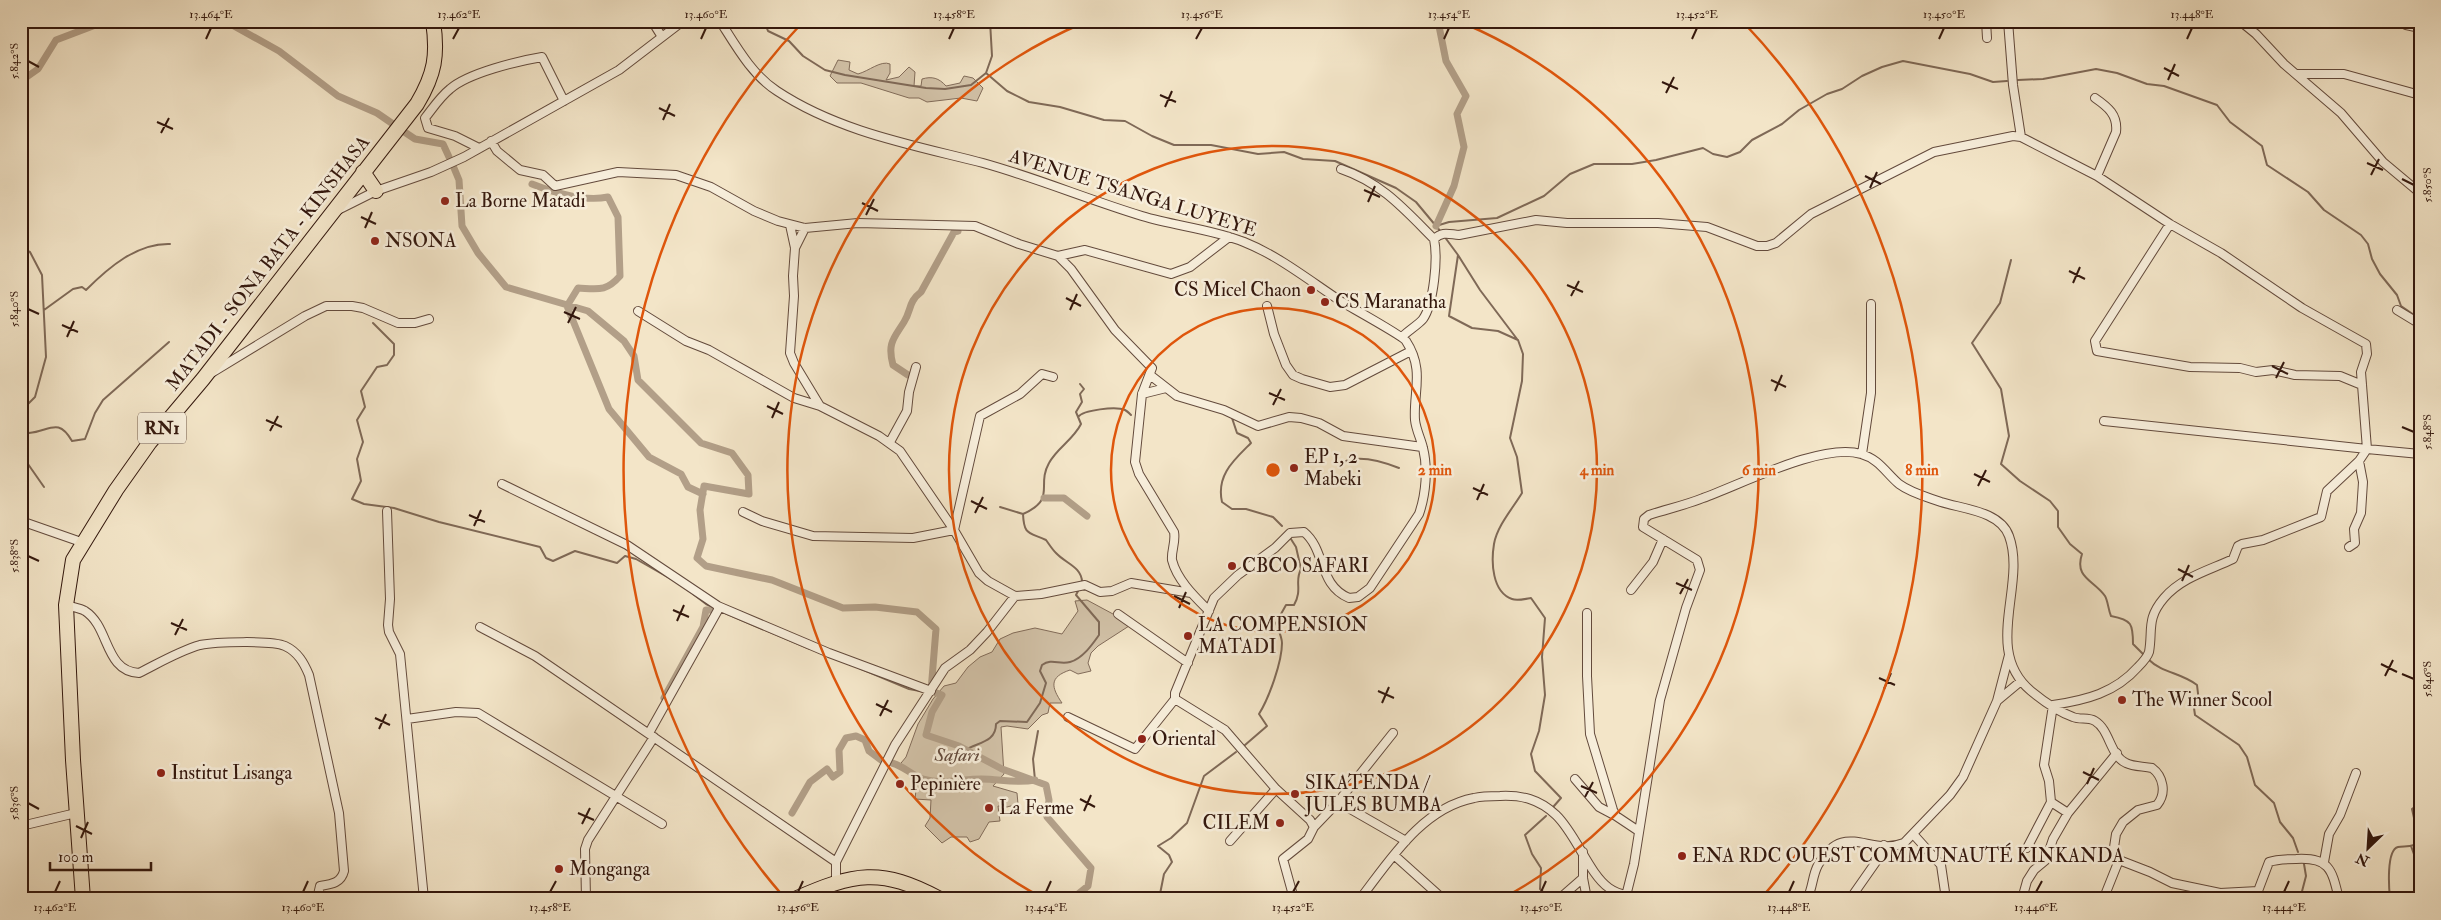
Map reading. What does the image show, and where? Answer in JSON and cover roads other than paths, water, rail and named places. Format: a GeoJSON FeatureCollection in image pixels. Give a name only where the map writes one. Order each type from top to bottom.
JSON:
{"type":"FeatureCollection","features":[{"type":"Feature","properties":{"kind":"highway","name":"MATADI - SONA BATA - KINSHASA"},"geometry":{"type":"LineString","coordinates":[[83,899],[76,813],[66,605],[73,560],[150,442],[334,212],[426,90],[434,71],[437,45],[433,21]]}},
{"type":"Feature","properties":{"kind":"highway"},"geometry":{"type":"LineString","coordinates":[[363,172],[376,191]]}},
{"type":"Feature","properties":{"kind":"highway"},"geometry":{"type":"LineString","coordinates":[[795,899],[811,895],[836,881],[861,877],[891,878],[921,889],[940,899]]}},
{"type":"Feature","properties":{"kind":"street"},"geometry":{"type":"LineString","coordinates":[[652,21],[662,37]]}},
{"type":"Feature","properties":{"kind":"street"},"geometry":{"type":"LineString","coordinates":[[334,212],[376,191],[431,172],[479,148],[619,70],[683,21]]}},
{"type":"Feature","properties":{"kind":"street","name":"AVENUE TSANGA LUYEYE"},"geometry":{"type":"LineString","coordinates":[[720,21],[739,52],[764,82],[828,119],[916,148],[984,164],[1023,176],[1142,216],[1229,237],[1260,249],[1305,276],[1369,319],[1403,336]]}},
{"type":"Feature","properties":{"kind":"street"},"geometry":{"type":"LineString","coordinates":[[1986,21],[1987,38]]}},
{"type":"Feature","properties":{"kind":"street"},"geometry":{"type":"LineString","coordinates":[[2008,21],[2013,85],[2021,137]]}},
{"type":"Feature","properties":{"kind":"street"},"geometry":{"type":"LineString","coordinates":[[2240,21],[2341,113],[2384,162],[2420,193]]}},
{"type":"Feature","properties":{"kind":"street"},"geometry":{"type":"LineString","coordinates":[[2406,25],[2420,28]]}},
{"type":"Feature","properties":{"kind":"street"},"geometry":{"type":"LineString","coordinates":[[479,148],[455,136],[428,128],[425,118],[452,87],[521,60],[542,57],[564,101]]}},
{"type":"Feature","properties":{"kind":"street"},"geometry":{"type":"LineString","coordinates":[[2297,74],[2344,74],[2420,95]]}},
{"type":"Feature","properties":{"kind":"street"},"geometry":{"type":"LineString","coordinates":[[2095,98],[2110,109],[2117,125],[2116,132],[2097,176]]}},
{"type":"Feature","properties":{"kind":"street"},"geometry":{"type":"LineString","coordinates":[[1341,169],[1374,183],[1440,235],[1459,235],[1536,220],[1566,223],[1658,223],[1696,225],[1757,246],[1767,246],[1788,236],[1810,214],[1934,152],[2013,136],[2021,137],[2097,176],[2170,224],[2221,253],[2302,308],[2366,344],[2368,350],[2361,372],[2367,449],[2359,462],[2327,492],[2321,517],[2262,540],[2238,546],[2233,559],[2203,571],[2165,598],[2152,620],[2149,653],[2140,666],[2122,683],[2096,696],[2053,705]]}},
{"type":"Feature","properties":{"kind":"street"},"geometry":{"type":"LineString","coordinates":[[491,141],[498,151],[520,170],[543,175],[555,186],[618,172],[676,175],[711,187],[754,211],[790,225],[805,228],[858,223],[960,224],[975,226],[1019,244],[1058,256],[1071,269],[1116,330],[1152,368],[1142,394],[1135,462],[1136,469],[1174,532],[1176,540],[1172,558],[1191,593],[1209,612]]}},
{"type":"Feature","properties":{"kind":"street"},"geometry":{"type":"LineString","coordinates":[[2170,224],[2095,341],[2097,351],[2190,367],[2240,368],[2256,372],[2273,370],[2295,375],[2340,376],[2362,385]]}},
{"type":"Feature","properties":{"kind":"street"},"geometry":{"type":"LineString","coordinates":[[790,225],[795,248],[790,353],[820,406]]}},
{"type":"Feature","properties":{"kind":"street"},"geometry":{"type":"LineString","coordinates":[[795,248],[805,228]]}},
{"type":"Feature","properties":{"kind":"street"},"geometry":{"type":"LineString","coordinates":[[1068,717],[1135,750],[1175,699],[1175,693],[1214,598],[1226,585],[1275,548],[1290,533],[1304,532],[1310,537],[1323,569],[1334,589],[1349,598],[1358,597],[1370,588],[1419,514],[1423,502],[1426,462],[1415,420],[1417,379],[1411,351],[1403,336],[1412,326],[1422,320],[1430,303],[1440,235]]}},
{"type":"Feature","properties":{"kind":"street"},"geometry":{"type":"LineString","coordinates":[[1058,256],[1085,250],[1171,274],[1190,267],[1229,237]]}},
{"type":"Feature","properties":{"kind":"street"},"geometry":{"type":"LineString","coordinates":[[1862,454],[1871,393],[1871,304]]}},
{"type":"Feature","properties":{"kind":"street"},"geometry":{"type":"LineString","coordinates":[[202,379],[305,316],[326,306],[363,308],[398,323],[415,323],[430,319]]}},
{"type":"Feature","properties":{"kind":"street"},"geometry":{"type":"LineString","coordinates":[[1267,306],[1274,334],[1286,365],[1294,375],[1302,379],[1330,387],[1345,385],[1411,351]]}},
{"type":"Feature","properties":{"kind":"street"},"geometry":{"type":"LineString","coordinates":[[2397,310],[2420,324]]}},
{"type":"Feature","properties":{"kind":"street"},"geometry":{"type":"LineString","coordinates":[[638,311],[686,341],[709,350],[794,398],[820,406],[890,442],[900,451],[954,530],[979,573],[988,581],[1015,596],[1041,594],[1086,585],[1100,592],[1112,591],[1131,583],[1191,593]]}},
{"type":"Feature","properties":{"kind":"street"},"geometry":{"type":"LineString","coordinates":[[890,442],[907,412],[908,392],[916,367]]}},
{"type":"Feature","properties":{"kind":"street"},"geometry":{"type":"LineString","coordinates":[[954,530],[980,416],[1020,394],[1042,374],[1053,377]]}},
{"type":"Feature","properties":{"kind":"street"},"geometry":{"type":"LineString","coordinates":[[1150,375],[1177,396],[1224,410],[1258,426],[1264,426],[1282,418],[1295,417],[1318,423],[1340,435],[1422,447]]}},
{"type":"Feature","properties":{"kind":"street"},"geometry":{"type":"LineString","coordinates":[[1142,394],[1166,388]]}},
{"type":"Feature","properties":{"kind":"street"},"geometry":{"type":"LineString","coordinates":[[2104,421],[2420,454]]}},
{"type":"Feature","properties":{"kind":"street"},"geometry":{"type":"LineString","coordinates":[[1626,896],[1634,864],[1660,700],[1686,608],[1700,570],[1696,560],[1643,527],[1644,519],[1649,515],[1700,499],[1813,457],[1846,450],[1862,454],[1881,464],[1906,489],[1990,517],[2006,528],[2010,538],[2013,568],[2008,608],[2009,655],[2014,672],[2032,692],[2068,715],[2094,720],[2109,736],[2117,753],[2125,763],[2152,768],[2162,781],[2162,792],[2157,805],[2132,813],[2123,822],[2113,845],[2113,854],[2119,860],[2172,883],[2218,896],[2258,891],[2269,862],[2306,858],[2324,862],[2330,869],[2334,877],[2339,899]]}},
{"type":"Feature","properties":{"kind":"street"},"geometry":{"type":"LineString","coordinates":[[2349,547],[2355,543],[2354,526],[2361,512],[2363,482],[2359,462]]}},
{"type":"Feature","properties":{"kind":"street"},"geometry":{"type":"LineString","coordinates":[[502,484],[627,545],[718,606],[829,653],[931,691]]}},
{"type":"Feature","properties":{"kind":"street"},"geometry":{"type":"LineString","coordinates":[[387,511],[390,600],[388,625],[389,632],[400,654],[408,719],[424,899]]}},
{"type":"Feature","properties":{"kind":"street"},"geometry":{"type":"LineString","coordinates":[[743,512],[762,521],[814,536],[913,538],[954,530]]}},
{"type":"Feature","properties":{"kind":"street"},"geometry":{"type":"LineString","coordinates":[[21,522],[84,543]]}},
{"type":"Feature","properties":{"kind":"street"},"geometry":{"type":"LineString","coordinates":[[1631,590],[1653,562],[1663,539]]}},
{"type":"Feature","properties":{"kind":"street"},"geometry":{"type":"LineString","coordinates":[[836,881],[836,862],[895,746],[945,668],[970,650],[987,632],[1015,596]]}},
{"type":"Feature","properties":{"kind":"street"},"geometry":{"type":"LineString","coordinates":[[66,605],[85,611],[93,621],[119,666],[132,672],[140,673],[198,646],[210,644],[274,643],[286,646],[302,658],[309,675],[339,813],[344,871],[342,878],[338,882],[320,886],[317,899]]}},
{"type":"Feature","properties":{"kind":"street"},"geometry":{"type":"LineString","coordinates":[[586,899],[585,850],[588,840],[651,735],[718,610],[718,606]]}},
{"type":"Feature","properties":{"kind":"street"},"geometry":{"type":"LineString","coordinates":[[1587,613],[1587,676],[1590,734],[1616,816]]}},
{"type":"Feature","properties":{"kind":"street"},"geometry":{"type":"LineString","coordinates":[[1118,614],[1188,663]]}},
{"type":"Feature","properties":{"kind":"street"},"geometry":{"type":"LineString","coordinates":[[480,627],[535,656],[836,862]]}},
{"type":"Feature","properties":{"kind":"street"},"geometry":{"type":"LineString","coordinates":[[1807,899],[1811,891],[1814,872],[1831,846],[1838,842],[1894,846],[1914,835],[1950,795],[1963,778],[1997,701],[2009,655]]}},
{"type":"Feature","properties":{"kind":"street"},"geometry":{"type":"LineString","coordinates":[[1997,701],[2021,681]]}},
{"type":"Feature","properties":{"kind":"street"},"geometry":{"type":"LineString","coordinates":[[1175,699],[1225,730],[1276,789],[1310,820],[1314,827]]}},
{"type":"Feature","properties":{"kind":"street"},"geometry":{"type":"LineString","coordinates":[[2027,848],[2051,802],[2049,780],[2044,765],[2053,705]]}},
{"type":"Feature","properties":{"kind":"street"},"geometry":{"type":"LineString","coordinates":[[408,719],[456,712],[478,714],[662,824]]}},
{"type":"Feature","properties":{"kind":"street"},"geometry":{"type":"LineString","coordinates":[[1294,899],[1283,859],[1308,839],[1314,827],[1338,802],[1393,733]]}},
{"type":"Feature","properties":{"kind":"street"},"geometry":{"type":"LineString","coordinates":[[2022,899],[2027,881],[2034,870],[2046,860],[2053,840],[2068,813],[2117,753]]}},
{"type":"Feature","properties":{"kind":"street"},"geometry":{"type":"LineString","coordinates":[[2324,862],[2329,834],[2340,814],[2356,773]]}},
{"type":"Feature","properties":{"kind":"street"},"geometry":{"type":"LineString","coordinates":[[1575,779],[1600,807],[1638,830]]}},
{"type":"Feature","properties":{"kind":"street"},"geometry":{"type":"LineString","coordinates":[[1230,841],[1276,789]]}},
{"type":"Feature","properties":{"kind":"street"},"geometry":{"type":"LineString","coordinates":[[1360,899],[1406,841],[1432,817],[1457,803],[1474,798],[1522,796],[1530,798],[1556,815],[1608,887],[1626,896],[1651,895],[1668,899]]}},
{"type":"Feature","properties":{"kind":"street"},"geometry":{"type":"LineString","coordinates":[[1338,802],[1406,841]]}},
{"type":"Feature","properties":{"kind":"street"},"geometry":{"type":"LineString","coordinates":[[2051,802],[2068,813]]}},
{"type":"Feature","properties":{"kind":"street"},"geometry":{"type":"LineString","coordinates":[[21,826],[76,813]]}},
{"type":"Feature","properties":{"kind":"street"},"geometry":{"type":"LineString","coordinates":[[1914,835],[1941,865],[1946,899]]}},
{"type":"Feature","properties":{"kind":"street"},"geometry":{"type":"LineString","coordinates":[[1850,899],[1878,859],[1884,845]]}},
{"type":"Feature","properties":{"kind":"street"},"geometry":{"type":"LineString","coordinates":[[1583,850],[1582,878],[1587,899]]}},
{"type":"Feature","properties":{"kind":"street"},"geometry":{"type":"LineString","coordinates":[[1394,855],[1438,897]]}},
{"type":"Feature","properties":{"kind":"street"},"geometry":{"type":"LineString","coordinates":[[2105,895],[2119,860]]}},
{"type":"Feature","properties":{"kind":"street"},"geometry":{"type":"LineString","coordinates":[[1559,899],[1582,878]]}},
{"type":"Feature","properties":{"kind":"waterway"},"geometry":{"type":"LineString","coordinates":[[21,81],[38,69],[56,40],[106,21]]}},
{"type":"Feature","properties":{"kind":"waterway"},"geometry":{"type":"LineString","coordinates":[[225,21],[279,51],[338,96],[377,113],[393,124]]}},
{"type":"Feature","properties":{"kind":"waterway"},"geometry":{"type":"LineString","coordinates":[[764,21],[768,31],[789,41],[803,56],[825,70],[845,75],[926,88],[945,89],[971,85],[986,73],[1007,91],[1029,102],[1060,107],[1104,120],[1125,121],[1152,136],[1174,145],[1211,145],[1258,154],[1284,152],[1303,159],[1335,161],[1396,188],[1416,202],[1441,232]]}},
{"type":"Feature","properties":{"kind":"waterway"},"geometry":{"type":"LineString","coordinates":[[986,73],[992,56],[990,21]]}},
{"type":"Feature","properties":{"kind":"waterway"},"geometry":{"type":"LineString","coordinates":[[1436,226],[1454,186],[1464,147],[1457,114],[1466,96],[1446,61],[1438,21]]}},
{"type":"Feature","properties":{"kind":"waterway"},"geometry":{"type":"LineString","coordinates":[[1436,226],[1449,222],[1497,218],[1544,196],[1570,174],[1594,164],[1632,164],[1703,148],[1713,154],[1727,157],[1740,152],[1752,140],[1782,124],[1799,110],[1827,94],[1842,89],[1862,76],[1882,67],[1903,61],[1970,74],[1993,82],[2007,81]]}},
{"type":"Feature","properties":{"kind":"waterway"},"geometry":{"type":"LineString","coordinates":[[2018,80],[2043,79],[2096,69],[2117,73],[2147,84],[2164,86],[2217,105],[2230,122],[2262,146],[2267,165],[2308,192],[2324,210],[2361,235],[2368,244],[2372,259],[2380,274],[2397,295],[2401,306],[2420,319]]}},
{"type":"Feature","properties":{"kind":"waterway"},"geometry":{"type":"LineString","coordinates":[[403,131],[415,139],[443,144],[449,157]]}},
{"type":"Feature","properties":{"kind":"waterway"},"geometry":{"type":"LineString","coordinates":[[454,168],[459,180],[462,226],[478,253],[506,287],[588,311],[624,341],[634,356],[638,380],[701,443],[732,453],[748,475],[749,494],[704,486],[700,510],[703,539],[697,558],[706,566],[772,580],[843,608],[875,607],[917,612],[936,629],[931,691],[942,695],[932,712],[926,735],[959,746],[1002,769],[1046,785],[1049,800],[1047,817],[1091,868],[1088,886],[1072,899]]}},
{"type":"Feature","properties":{"kind":"waterway"},"geometry":{"type":"LineString","coordinates":[[532,184],[579,197],[608,197],[618,217],[620,276],[606,287],[596,289],[578,288],[567,306],[609,409],[649,457],[681,474],[688,487],[703,494]]}},
{"type":"Feature","properties":{"kind":"waterway"},"geometry":{"type":"LineString","coordinates":[[908,375],[893,365],[891,346],[912,302],[921,292],[954,232],[958,231]]}},
{"type":"Feature","properties":{"kind":"waterway"},"geometry":{"type":"LineString","coordinates":[[1444,236],[1458,255],[1449,316],[1472,328],[1498,331],[1518,340],[1523,354],[1522,381],[1510,438],[1517,457],[1522,493],[1496,537],[1493,551],[1493,567],[1494,576],[1500,590],[1505,595],[1516,600],[1531,598],[1545,618],[1542,657],[1545,695],[1539,731],[1531,754],[1535,771],[1561,798],[1554,806]]}},
{"type":"Feature","properties":{"kind":"waterway"},"geometry":{"type":"LineString","coordinates":[[44,310],[73,289],[82,287],[86,290],[114,265],[135,252],[158,245],[170,244]]}},
{"type":"Feature","properties":{"kind":"waterway"},"geometry":{"type":"LineString","coordinates":[[21,248],[30,252],[42,275],[46,357],[35,397],[21,411]]}},
{"type":"Feature","properties":{"kind":"waterway"},"geometry":{"type":"LineString","coordinates":[[1458,255],[1480,290],[1517,339]]}},
{"type":"Feature","properties":{"kind":"waterway"},"geometry":{"type":"LineString","coordinates":[[2011,260],[2000,303],[1972,343],[2001,389],[2009,436],[2001,464],[2020,481],[2050,501],[2058,511],[2058,527],[2070,544],[2082,554],[2080,562],[2083,574],[2105,596],[2111,616],[2123,619],[2130,624],[2133,632],[2133,644],[2145,656]]}},
{"type":"Feature","properties":{"kind":"waterway"},"geometry":{"type":"LineString","coordinates":[[373,323],[394,344],[394,355],[387,365],[377,367],[361,391],[365,407],[357,420],[363,442],[357,459],[361,481],[352,499],[364,504],[394,508],[439,522],[540,547],[546,558],[553,561],[575,551],[617,563],[625,556],[636,559],[671,579]]}},
{"type":"Feature","properties":{"kind":"waterway"},"geometry":{"type":"LineString","coordinates":[[21,426],[29,433],[58,427],[72,441],[85,439],[95,413],[103,400],[169,342]]}},
{"type":"Feature","properties":{"kind":"waterway"},"geometry":{"type":"LineString","coordinates":[[1023,514],[1040,503],[1043,497],[1044,479],[1049,463],[1074,435],[1081,424],[1076,412],[1082,402],[1080,394],[1084,389],[1080,384]]}},
{"type":"Feature","properties":{"kind":"waterway"},"geometry":{"type":"LineString","coordinates":[[1078,417],[1086,412],[1107,409],[1121,409],[1131,415]]}},
{"type":"Feature","properties":{"kind":"waterway"},"geometry":{"type":"LineString","coordinates":[[1232,418],[1237,433],[1248,438],[1251,443],[1233,462],[1224,476],[1221,492],[1222,502],[1232,509],[1246,509],[1273,517],[1282,526]]}},
{"type":"Feature","properties":{"kind":"waterway"},"geometry":{"type":"LineString","coordinates":[[21,454],[44,487]]}},
{"type":"Feature","properties":{"kind":"waterway"},"geometry":{"type":"LineString","coordinates":[[1338,466],[1351,459],[1367,459],[1399,468]]}},
{"type":"Feature","properties":{"kind":"waterway"},"geometry":{"type":"LineString","coordinates":[[1044,498],[1064,498],[1087,516]]}},
{"type":"Feature","properties":{"kind":"waterway"},"geometry":{"type":"LineString","coordinates":[[1000,507],[1023,514],[1026,530],[1046,540],[1060,557],[1076,569],[1082,582]]}},
{"type":"Feature","properties":{"kind":"waterway"},"geometry":{"type":"LineString","coordinates":[[1245,745],[1267,726],[1259,714],[1271,690],[1280,660],[1282,641],[1276,623],[1286,605],[1294,605],[1297,599],[1298,578],[1301,569],[1296,547],[1289,536]]}},
{"type":"Feature","properties":{"kind":"waterway"},"geometry":{"type":"LineString","coordinates":[[965,750],[990,738],[993,735],[996,724],[1000,721],[1027,722],[1040,703],[1046,683],[1040,671],[1042,665],[1049,662],[1066,663],[1079,658],[1099,635],[1099,622],[1076,595],[1079,589]]}},
{"type":"Feature","properties":{"kind":"waterway"},"geometry":{"type":"LineString","coordinates":[[693,594],[716,609]]}},
{"type":"Feature","properties":{"kind":"waterway"},"geometry":{"type":"LineString","coordinates":[[664,698],[703,627],[706,610],[718,610]]}},
{"type":"Feature","properties":{"kind":"waterway"},"geometry":{"type":"LineString","coordinates":[[720,611],[810,649]]}},
{"type":"Feature","properties":{"kind":"waterway"},"geometry":{"type":"LineString","coordinates":[[2148,659],[2159,667],[2197,685],[2199,702],[2194,708],[2195,715],[2239,745],[2247,757],[2255,785],[2274,803],[2280,822],[2293,838],[2298,852]]}},
{"type":"Feature","properties":{"kind":"waterway"},"geometry":{"type":"LineString","coordinates":[[859,668],[909,689],[920,691]]}},
{"type":"Feature","properties":{"kind":"waterway"},"geometry":{"type":"LineString","coordinates":[[1035,780],[1033,759],[1038,731]]}},
{"type":"Feature","properties":{"kind":"waterway"},"geometry":{"type":"LineString","coordinates":[[792,813],[810,782],[827,769],[833,777],[840,772],[839,750],[846,738],[856,736],[865,740],[869,751],[881,760]]}},
{"type":"Feature","properties":{"kind":"waterway"},"geometry":{"type":"LineString","coordinates":[[1159,899],[1164,874],[1172,862],[1169,855],[1158,846],[1171,838],[1187,823],[1204,776],[1236,752]]}},
{"type":"Feature","properties":{"kind":"waterway"},"geometry":{"type":"LineString","coordinates":[[892,763],[930,781],[945,782],[981,779],[1021,782],[1035,780]]}},
{"type":"Feature","properties":{"kind":"waterway"},"geometry":{"type":"LineString","coordinates":[[2390,899],[2389,870],[2392,855],[2398,847],[2414,845],[2419,840],[2412,809],[2420,803]]}},
{"type":"Feature","properties":{"kind":"waterway"},"geometry":{"type":"LineString","coordinates":[[1546,816],[1525,835],[1532,854],[1541,868],[1540,889],[1551,899]]}},
{"type":"Feature","properties":{"kind":"waterway"},"geometry":{"type":"LineString","coordinates":[[2411,846],[2415,857],[2417,888],[2420,892]]}},
{"type":"Feature","properties":{"kind":"waterway"},"geometry":{"type":"LineString","coordinates":[[2300,899],[2306,876],[2304,864]]}},
{"type":"Feature","properties":{"kind":"place","name":"La Borne Matadi"},"geometry":{"type":"Point","coordinates":[445,201]}},
{"type":"Feature","properties":{"kind":"place","name":"NSONA"},"geometry":{"type":"Point","coordinates":[375,241]}},
{"type":"Feature","properties":{"kind":"place","name":"CS Micel Chaon"},"geometry":{"type":"Point","coordinates":[1311,290]}},
{"type":"Feature","properties":{"kind":"place","name":"CS Maranatha"},"geometry":{"type":"Point","coordinates":[1325,302]}},
{"type":"Feature","properties":{"kind":"place","name":"EP 1, 2 Mabeki"},"geometry":{"type":"Point","coordinates":[1294,468]}},
{"type":"Feature","properties":{"kind":"place","name":"CBCO SAFARI"},"geometry":{"type":"Point","coordinates":[1232,566]}},
{"type":"Feature","properties":{"kind":"place","name":"LA COMPENSION MATADI"},"geometry":{"type":"Point","coordinates":[1188,636]}},
{"type":"Feature","properties":{"kind":"place","name":"The Winner Scool"},"geometry":{"type":"Point","coordinates":[2122,700]}},
{"type":"Feature","properties":{"kind":"place","name":"Oriental"},"geometry":{"type":"Point","coordinates":[1142,739]}},
{"type":"Feature","properties":{"kind":"place","name":"Institut Lisanga"},"geometry":{"type":"Point","coordinates":[161,773]}},
{"type":"Feature","properties":{"kind":"place","name":"Pepinière"},"geometry":{"type":"Point","coordinates":[900,784]}},
{"type":"Feature","properties":{"kind":"place","name":"SIKATENDA / JULES BUMBA"},"geometry":{"type":"Point","coordinates":[1295,794]}},
{"type":"Feature","properties":{"kind":"place","name":"La Ferme"},"geometry":{"type":"Point","coordinates":[989,808]}},
{"type":"Feature","properties":{"kind":"place","name":"CILEM"},"geometry":{"type":"Point","coordinates":[1280,823]}},
{"type":"Feature","properties":{"kind":"place","name":"ENA RDC OUEST COMMUNAUTÉ KINKANDA"},"geometry":{"type":"Point","coordinates":[1682,856]}},
{"type":"Feature","properties":{"kind":"place","name":"Monganga"},"geometry":{"type":"Point","coordinates":[559,869]}},
{"type":"Feature","properties":{"kind":"park label","name":"Safari"},"geometry":{"type":"Point","coordinates":[957,755]}}]}
